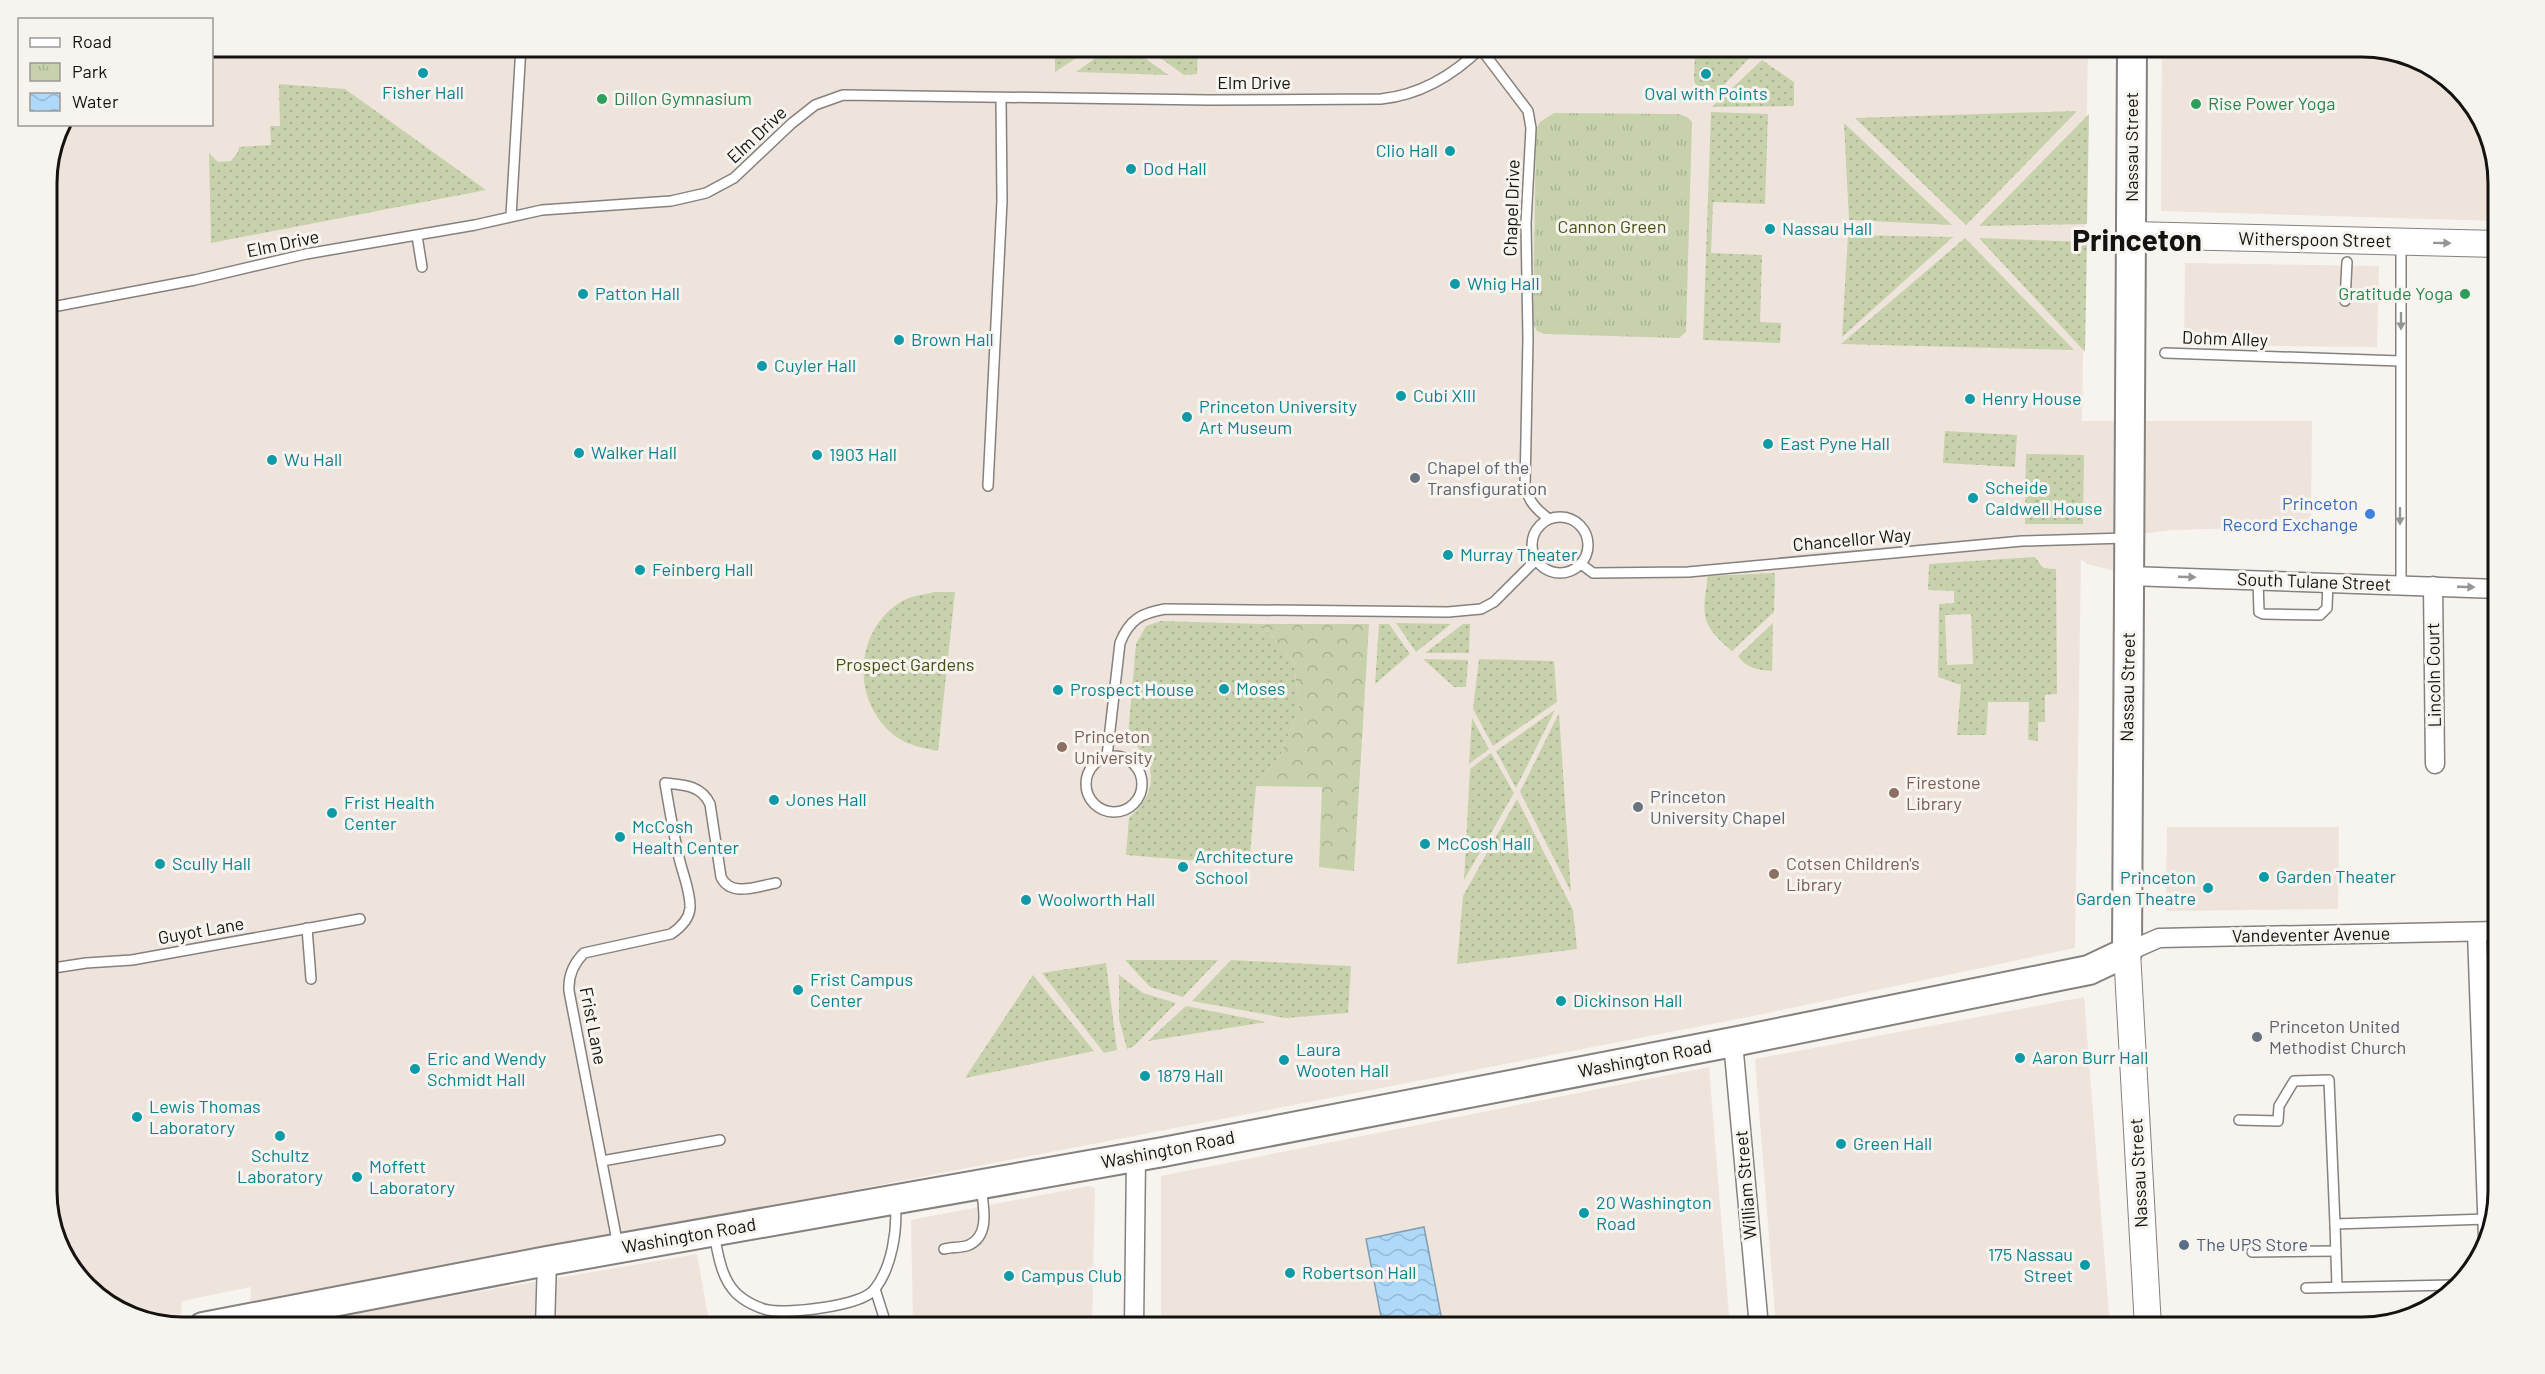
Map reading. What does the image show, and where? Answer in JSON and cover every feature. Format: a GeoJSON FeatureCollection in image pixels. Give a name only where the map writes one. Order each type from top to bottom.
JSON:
{"type":"FeatureCollection","features":[{"type":"Feature","properties":{"kind":"main road","name":"Nassau Street"},"geometry":{"type":"LineString","coordinates":[[2132,57],[2127,952],[2147,1317]]}},
{"type":"Feature","properties":{"kind":"main road","name":"Witherspoon Street"},"geometry":{"type":"LineString","coordinates":[[2131,235],[2488,244]]}},
{"type":"Feature","properties":{"kind":"main road","name":"Washington Road"},"geometry":{"type":"LineString","coordinates":[[259,1317],[547,1261],[1136,1157],[1733,1042],[2089,970],[2127,952]]}},
{"type":"Feature","properties":{"kind":"street","name":"South Tulane Street"},"geometry":{"type":"LineString","coordinates":[[2129,576],[2328,581],[2488,589]]}},
{"type":"Feature","properties":{"kind":"street","name":"Lincoln Court"},"geometry":{"type":"LineString","coordinates":[[2433,586],[2435,764]]}},
{"type":"Feature","properties":{"kind":"street","name":"Vandeventer Avenue"},"geometry":{"type":"LineString","coordinates":[[2127,952],[2159,938],[2488,931]]}},
{"type":"Feature","properties":{"kind":"street"},"geometry":{"type":"LineString","coordinates":[[2477,932],[2486,1212]]}},
{"type":"Feature","properties":{"kind":"street","name":"William Street"},"geometry":{"type":"LineString","coordinates":[[1733,1042],[1758,1317]]}},
{"type":"Feature","properties":{"kind":"street"},"geometry":{"type":"LineString","coordinates":[[1134,1317],[1136,1157]]}},
{"type":"Feature","properties":{"kind":"street"},"geometry":{"type":"LineString","coordinates":[[544,1317],[547,1261]]}},
{"type":"Feature","properties":{"kind":"lane"},"geometry":{"type":"LineString","coordinates":[[511,216],[521,57]]}},
{"type":"Feature","properties":{"kind":"lane","name":"Elm Drive"},"geometry":{"type":"LineString","coordinates":[[57,306],[195,280],[306,254],[417,236],[542,210],[671,201],[706,193],[734,178],[814,105],[843,95],[1350,100],[1401,97],[1426,88],[1469,57]]}},
{"type":"Feature","properties":{"kind":"lane","name":"Chapel Drive"},"geometry":{"type":"LineString","coordinates":[[1489,57],[1528,111],[1531,128],[1526,224],[1528,338],[1525,487],[1528,498],[1538,511],[1549,519]]}},
{"type":"Feature","properties":{"kind":"lane"},"geometry":{"type":"LineString","coordinates":[[987,486],[1002,201],[1001,98]]}},
{"type":"Feature","properties":{"kind":"lane"},"geometry":{"type":"LineString","coordinates":[[417,236],[422,267]]}},
{"type":"Feature","properties":{"kind":"lane"},"geometry":{"type":"LineString","coordinates":[[2400,585],[2401,242]]}},
{"type":"Feature","properties":{"kind":"lane"},"geometry":{"type":"LineString","coordinates":[[2345,301],[2346,262]]}},
{"type":"Feature","properties":{"kind":"lane","name":"Dohm Alley"},"geometry":{"type":"LineString","coordinates":[[2165,354],[2400,361]]}},
{"type":"Feature","properties":{"kind":"lane"},"geometry":{"type":"LineString","coordinates":[[1568,518],[1583,530],[1587,539],[1587,548],[1581,564],[1563,573],[1554,573],[1542,568],[1536,560],[1532,542],[1540,525],[1549,519],[1568,518]]}},
{"type":"Feature","properties":{"kind":"lane","name":"Chancellor Way"},"geometry":{"type":"LineString","coordinates":[[1581,564],[1593,573],[1688,572],[2022,541],[2129,538]]}},
{"type":"Feature","properties":{"kind":"lane"},"geometry":{"type":"LineString","coordinates":[[1107,756],[1124,758],[1132,762],[1141,778],[1139,796],[1133,804],[1121,811],[1107,811],[1100,808],[1089,796],[1088,773],[1092,766],[1107,756],[1120,643],[1126,630],[1138,616],[1165,609],[1448,612],[1475,610],[1494,602],[1536,560]]}},
{"type":"Feature","properties":{"kind":"lane"},"geometry":{"type":"LineString","coordinates":[[2258,579],[2259,612],[2263,614],[2320,615],[2327,608],[2328,581]]}},
{"type":"Feature","properties":{"kind":"lane","name":"Frist Lane"},"geometry":{"type":"LineString","coordinates":[[619,1248],[568,981],[577,960],[584,953],[671,934],[680,928],[687,918],[690,908],[688,894],[665,783],[693,787],[706,796],[710,804],[724,884],[731,889],[741,890],[776,883]]}},
{"type":"Feature","properties":{"kind":"lane","name":"Guyot Lane"},"geometry":{"type":"LineString","coordinates":[[57,967],[132,960],[360,919]]}},
{"type":"Feature","properties":{"kind":"lane"},"geometry":{"type":"LineString","coordinates":[[307,928],[311,979]]}},
{"type":"Feature","properties":{"kind":"lane"},"geometry":{"type":"LineString","coordinates":[[2239,1120],[2278,1121],[2279,1106],[2294,1081],[2329,1080],[2337,1287]]}},
{"type":"Feature","properties":{"kind":"lane"},"geometry":{"type":"LineString","coordinates":[[602,1161],[720,1140]]}},
{"type":"Feature","properties":{"kind":"lane"},"geometry":{"type":"LineString","coordinates":[[945,1249],[969,1245],[982,1230],[984,1218],[981,1184]]}},
{"type":"Feature","properties":{"kind":"lane"},"geometry":{"type":"LineString","coordinates":[[713,1232],[726,1280],[737,1294],[752,1304],[767,1310],[793,1312],[862,1300],[874,1289],[886,1266],[895,1234],[897,1217],[895,1200]]}},
{"type":"Feature","properties":{"kind":"lane"},"geometry":{"type":"LineString","coordinates":[[2335,1224],[2452,1222],[2482,1227]]}},
{"type":"Feature","properties":{"kind":"lane"},"geometry":{"type":"LineString","coordinates":[[2252,1252],[2336,1251]]}},
{"type":"Feature","properties":{"kind":"lane"},"geometry":{"type":"LineString","coordinates":[[2306,1288],[2445,1285]]}},
{"type":"Feature","properties":{"kind":"lane"},"geometry":{"type":"LineString","coordinates":[[874,1289],[883,1317]]}},
{"type":"Feature","properties":{"kind":"shaded area","name":"Princeton University"},"geometry":{"type":"Polygon","coordinates":[[[213,57],[2088,57],[2082,421],[2312,421],[2311,526],[2173,530],[2124,536],[2130,575],[2087,564],[2081,559],[2075,948],[1753,1016],[250,1307],[251,1287],[182,1301],[181,1314],[170,1316],[150,1313],[127,1304],[100,1286],[78,1261],[70,1247],[59,1216],[57,1199],[57,175],[61,150],[71,126],[213,126],[213,57]]]}},
{"type":"Feature","properties":{"kind":"shaded area"},"geometry":{"type":"Polygon","coordinates":[[[2162,57],[2362,57],[2395,61],[2432,78],[2457,100],[2475,127],[2486,158],[2488,221],[2161,211],[2162,57]]]}},
{"type":"Feature","properties":{"kind":"shaded area"},"geometry":{"type":"Polygon","coordinates":[[[2185,263],[2379,266],[2377,347],[2184,345],[2185,263]]]}},
{"type":"Feature","properties":{"kind":"shaded area"},"geometry":{"type":"Polygon","coordinates":[[[2167,827],[2339,827],[2338,909],[2166,911],[2167,827]]]}},
{"type":"Feature","properties":{"kind":"shaded area"},"geometry":{"type":"Polygon","coordinates":[[[2084,997],[2109,1317],[1775,1317],[1755,1059],[2084,997]]]}},
{"type":"Feature","properties":{"kind":"shaded area"},"geometry":{"type":"Polygon","coordinates":[[[1709,1067],[1729,1317],[1161,1317],[1161,1176],[1709,1067]]]}},
{"type":"Feature","properties":{"kind":"shaded area"},"geometry":{"type":"Polygon","coordinates":[[[1089,1186],[1095,1188],[1092,1317],[913,1317],[911,1220],[1089,1186]]]}},
{"type":"Feature","properties":{"kind":"shaded area"},"geometry":{"type":"Polygon","coordinates":[[[697,1254],[708,1317],[331,1317],[697,1254]]]}},
{"type":"Feature","properties":{"kind":"green space"},"geometry":{"type":"Polygon","coordinates":[[[1055,57],[1078,57],[1055,72],[1055,57]]]}},
{"type":"Feature","properties":{"kind":"green space"},"geometry":{"type":"Polygon","coordinates":[[[1097,57],[1144,57],[1168,75],[1076,72],[1097,57]]]}},
{"type":"Feature","properties":{"kind":"green space"},"geometry":{"type":"Polygon","coordinates":[[[1159,57],[1198,57],[1197,74],[1184,75],[1159,57]]]}},
{"type":"Feature","properties":{"kind":"green space"},"geometry":{"type":"Polygon","coordinates":[[[1695,57],[1750,57],[1706,104],[1694,81],[1695,57]]]}},
{"type":"Feature","properties":{"kind":"green space"},"geometry":{"type":"Polygon","coordinates":[[[1762,60],[1794,82],[1794,106],[1712,107],[1762,60]]]}},
{"type":"Feature","properties":{"kind":"green space"},"geometry":{"type":"Polygon","coordinates":[[[279,84],[345,89],[486,190],[211,243],[209,153],[218,162],[231,161],[239,147],[271,145],[270,126],[280,126],[279,84]]]}},
{"type":"Feature","properties":{"kind":"green space"},"geometry":{"type":"Polygon","coordinates":[[[2077,111],[1966,225],[1855,118],[2077,111]]]}},
{"type":"Feature","properties":{"kind":"green space"},"geometry":{"type":"Polygon","coordinates":[[[1711,112],[1768,114],[1765,204],[1713,202],[1711,253],[1762,255],[1760,322],[1781,323],[1780,343],[1703,340],[1711,112]]]}},
{"type":"Feature","properties":{"kind":"green space","name":"Cannon Green"},"geometry":{"type":"Polygon","coordinates":[[[1554,113],[1678,114],[1687,117],[1692,122],[1686,332],[1679,338],[1544,334],[1537,331],[1533,324],[1536,130],[1540,122],[1554,113]]]}},
{"type":"Feature","properties":{"kind":"green space"},"geometry":{"type":"Polygon","coordinates":[[[2089,114],[2087,224],[1979,226],[2089,114]]]}},
{"type":"Feature","properties":{"kind":"green space"},"geometry":{"type":"Polygon","coordinates":[[[1844,123],[1952,225],[1849,220],[1844,123]]]}},
{"type":"Feature","properties":{"kind":"green space"},"geometry":{"type":"Polygon","coordinates":[[[1848,235],[1953,237],[1842,337],[1848,235]]]}},
{"type":"Feature","properties":{"kind":"green space"},"geometry":{"type":"Polygon","coordinates":[[[1965,238],[2074,350],[1841,344],[1965,238]]]}},
{"type":"Feature","properties":{"kind":"green space"},"geometry":{"type":"Polygon","coordinates":[[[1979,238],[2087,242],[2085,352],[1979,238]]]}},
{"type":"Feature","properties":{"kind":"green space"},"geometry":{"type":"Polygon","coordinates":[[[1945,431],[2017,435],[2015,467],[1943,463],[1945,431]]]}},
{"type":"Feature","properties":{"kind":"green space"},"geometry":{"type":"Polygon","coordinates":[[[2026,454],[2084,455],[2083,524],[2025,524],[2026,454]]]}},
{"type":"Feature","properties":{"kind":"green space"},"geometry":{"type":"Polygon","coordinates":[[[2035,557],[2043,568],[2056,569],[2057,694],[2045,695],[2045,722],[2038,722],[2038,741],[2028,740],[2029,702],[1988,702],[1986,735],[1957,735],[1961,685],[1938,677],[1939,604],[1954,603],[1954,591],[1928,590],[1929,564],[2035,557]],[[1971,614],[1945,615],[1947,665],[1973,664],[1971,614]]]}},
{"type":"Feature","properties":{"kind":"green space"},"geometry":{"type":"Polygon","coordinates":[[[1775,573],[1774,612],[1732,651],[1714,634],[1706,618],[1705,601],[1708,576],[1775,573]]]}},
{"type":"Feature","properties":{"kind":"green space","name":"Prospect Gardens"},"geometry":{"type":"Polygon","coordinates":[[[935,592],[955,592],[938,751],[903,741],[883,724],[872,708],[866,689],[864,670],[866,651],[873,633],[884,616],[903,601],[935,592]]]}},
{"type":"Feature","properties":{"kind":"green space"},"geometry":{"type":"Polygon","coordinates":[[[1161,621],[1261,624],[1294,662],[1299,707],[1281,754],[1256,786],[1249,865],[1126,855],[1129,818],[1141,806],[1151,784],[1145,756],[1128,736],[1136,644],[1146,626],[1161,621]]]}},
{"type":"Feature","properties":{"kind":"green space"},"geometry":{"type":"Polygon","coordinates":[[[1396,623],[1451,624],[1416,652],[1396,623]]]}},
{"type":"Feature","properties":{"kind":"green space"},"geometry":{"type":"Polygon","coordinates":[[[1773,623],[1772,671],[1749,666],[1738,656],[1773,623]]]}},
{"type":"Feature","properties":{"kind":"green space"},"geometry":{"type":"Polygon","coordinates":[[[1261,624],[1369,624],[1354,871],[1319,867],[1322,787],[1256,786],[1281,754],[1299,707],[1294,662],[1261,624]]]}},
{"type":"Feature","properties":{"kind":"green space"},"geometry":{"type":"Polygon","coordinates":[[[1379,624],[1389,624],[1410,654],[1375,684],[1379,624]]]}},
{"type":"Feature","properties":{"kind":"green space"},"geometry":{"type":"Polygon","coordinates":[[[1463,624],[1470,624],[1469,653],[1425,653],[1463,624]]]}},
{"type":"Feature","properties":{"kind":"green space"},"geometry":{"type":"Polygon","coordinates":[[[1423,659],[1468,660],[1466,687],[1454,687],[1423,659]]]}},
{"type":"Feature","properties":{"kind":"green space"},"geometry":{"type":"Polygon","coordinates":[[[1479,659],[1554,661],[1557,702],[1493,746],[1473,709],[1479,659]]]}},
{"type":"Feature","properties":{"kind":"green space"},"geometry":{"type":"Polygon","coordinates":[[[1555,710],[1516,788],[1496,751],[1555,710]]]}},
{"type":"Feature","properties":{"kind":"green space"},"geometry":{"type":"Polygon","coordinates":[[[1559,713],[1571,892],[1520,792],[1559,713]]]}},
{"type":"Feature","properties":{"kind":"green space"},"geometry":{"type":"Polygon","coordinates":[[[1472,718],[1489,749],[1469,764],[1472,718]]]}},
{"type":"Feature","properties":{"kind":"green space"},"geometry":{"type":"Polygon","coordinates":[[[1491,753],[1514,793],[1464,880],[1470,769],[1491,753]]]}},
{"type":"Feature","properties":{"kind":"green space"},"geometry":{"type":"Polygon","coordinates":[[[1517,799],[1573,910],[1577,949],[1457,964],[1463,896],[1517,799]]]}},
{"type":"Feature","properties":{"kind":"green space"},"geometry":{"type":"Polygon","coordinates":[[[1125,960],[1218,960],[1183,997],[1150,987],[1125,960]]]}},
{"type":"Feature","properties":{"kind":"green space"},"geometry":{"type":"Polygon","coordinates":[[[1231,960],[1351,966],[1348,1013],[1285,1018],[1192,1001],[1231,960]]]}},
{"type":"Feature","properties":{"kind":"green space"},"geometry":{"type":"Polygon","coordinates":[[[1106,963],[1117,1050],[1104,1053],[1042,973],[1106,963]]]}},
{"type":"Feature","properties":{"kind":"green space"},"geometry":{"type":"Polygon","coordinates":[[[1033,975],[1094,1051],[965,1078],[1033,975]]]}},
{"type":"Feature","properties":{"kind":"green space"},"geometry":{"type":"Polygon","coordinates":[[[1119,975],[1143,993],[1176,1003],[1134,1046],[1127,1049],[1119,1019],[1119,975]]]}},
{"type":"Feature","properties":{"kind":"green space"},"geometry":{"type":"Polygon","coordinates":[[[1186,1006],[1266,1022],[1148,1041],[1186,1006]]]}},
{"type":"Feature","properties":{"kind":"water"},"geometry":{"type":"Polygon","coordinates":[[[1424,1227],[1441,1317],[1381,1317],[1366,1239],[1424,1227]]]}},
{"type":"Feature","properties":{"kind":"place","name":"Fisher Hall"},"geometry":{"type":"Point","coordinates":[423,73]}},
{"type":"Feature","properties":{"kind":"place","name":"Oval with Points"},"geometry":{"type":"Point","coordinates":[1706,74]}},
{"type":"Feature","properties":{"kind":"place","name":"Dillon Gymnasium"},"geometry":{"type":"Point","coordinates":[602,99]}},
{"type":"Feature","properties":{"kind":"place","name":"Rise Power Yoga"},"geometry":{"type":"Point","coordinates":[2196,104]}},
{"type":"Feature","properties":{"kind":"place","name":"Clio Hall"},"geometry":{"type":"Point","coordinates":[1450,151]}},
{"type":"Feature","properties":{"kind":"place","name":"Dod Hall"},"geometry":{"type":"Point","coordinates":[1131,169]}},
{"type":"Feature","properties":{"kind":"place","name":"Nassau Hall"},"geometry":{"type":"Point","coordinates":[1770,229]}},
{"type":"Feature","properties":{"kind":"place","name":"Whig Hall"},"geometry":{"type":"Point","coordinates":[1455,284]}},
{"type":"Feature","properties":{"kind":"place","name":"Patton Hall"},"geometry":{"type":"Point","coordinates":[583,294]}},
{"type":"Feature","properties":{"kind":"place","name":"Gratitude Yoga"},"geometry":{"type":"Point","coordinates":[2465,294]}},
{"type":"Feature","properties":{"kind":"place","name":"Brown Hall"},"geometry":{"type":"Point","coordinates":[899,340]}},
{"type":"Feature","properties":{"kind":"place","name":"Cuyler Hall"},"geometry":{"type":"Point","coordinates":[762,366]}},
{"type":"Feature","properties":{"kind":"place","name":"Cubi XIII"},"geometry":{"type":"Point","coordinates":[1401,396]}},
{"type":"Feature","properties":{"kind":"place","name":"Henry House"},"geometry":{"type":"Point","coordinates":[1970,399]}},
{"type":"Feature","properties":{"kind":"place","name":"Princeton University Art Museum"},"geometry":{"type":"Point","coordinates":[1187,417]}},
{"type":"Feature","properties":{"kind":"place","name":"East Pyne Hall"},"geometry":{"type":"Point","coordinates":[1768,444]}},
{"type":"Feature","properties":{"kind":"place","name":"Walker Hall"},"geometry":{"type":"Point","coordinates":[579,453]}},
{"type":"Feature","properties":{"kind":"place","name":"1903 Hall"},"geometry":{"type":"Point","coordinates":[817,455]}},
{"type":"Feature","properties":{"kind":"place","name":"Wu Hall"},"geometry":{"type":"Point","coordinates":[272,460]}},
{"type":"Feature","properties":{"kind":"place","name":"Chapel of the Transfiguration"},"geometry":{"type":"Point","coordinates":[1415,478]}},
{"type":"Feature","properties":{"kind":"place","name":"Scheide Caldwell House"},"geometry":{"type":"Point","coordinates":[1973,498]}},
{"type":"Feature","properties":{"kind":"place","name":"Princeton Record Exchange"},"geometry":{"type":"Point","coordinates":[2370,514]}},
{"type":"Feature","properties":{"kind":"place","name":"Murray Theater"},"geometry":{"type":"Point","coordinates":[1448,555]}},
{"type":"Feature","properties":{"kind":"place","name":"Feinberg Hall"},"geometry":{"type":"Point","coordinates":[640,570]}},
{"type":"Feature","properties":{"kind":"place","name":"Moses"},"geometry":{"type":"Point","coordinates":[1224,689]}},
{"type":"Feature","properties":{"kind":"place","name":"Prospect House"},"geometry":{"type":"Point","coordinates":[1058,690]}},
{"type":"Feature","properties":{"kind":"place","name":"Princeton University"},"geometry":{"type":"Point","coordinates":[1062,747]}},
{"type":"Feature","properties":{"kind":"place","name":"Firestone Library"},"geometry":{"type":"Point","coordinates":[1894,793]}},
{"type":"Feature","properties":{"kind":"place","name":"Jones Hall"},"geometry":{"type":"Point","coordinates":[774,800]}},
{"type":"Feature","properties":{"kind":"place","name":"Princeton University Chapel"},"geometry":{"type":"Point","coordinates":[1638,807]}},
{"type":"Feature","properties":{"kind":"place","name":"Frist Health Center"},"geometry":{"type":"Point","coordinates":[332,813]}},
{"type":"Feature","properties":{"kind":"place","name":"McCosh Health Center"},"geometry":{"type":"Point","coordinates":[620,837]}},
{"type":"Feature","properties":{"kind":"place","name":"McCosh Hall"},"geometry":{"type":"Point","coordinates":[1425,844]}},
{"type":"Feature","properties":{"kind":"place","name":"Scully Hall"},"geometry":{"type":"Point","coordinates":[160,864]}},
{"type":"Feature","properties":{"kind":"place","name":"Architecture School"},"geometry":{"type":"Point","coordinates":[1183,867]}},
{"type":"Feature","properties":{"kind":"place","name":"Cotsen Children's Library"},"geometry":{"type":"Point","coordinates":[1774,874]}},
{"type":"Feature","properties":{"kind":"place","name":"Garden Theater"},"geometry":{"type":"Point","coordinates":[2264,877]}},
{"type":"Feature","properties":{"kind":"place","name":"Princeton Garden Theatre"},"geometry":{"type":"Point","coordinates":[2208,888]}},
{"type":"Feature","properties":{"kind":"place","name":"Woolworth Hall"},"geometry":{"type":"Point","coordinates":[1026,900]}},
{"type":"Feature","properties":{"kind":"place","name":"Frist Campus Center"},"geometry":{"type":"Point","coordinates":[798,990]}},
{"type":"Feature","properties":{"kind":"place","name":"Dickinson Hall"},"geometry":{"type":"Point","coordinates":[1561,1001]}},
{"type":"Feature","properties":{"kind":"place","name":"Princeton United Methodist Church"},"geometry":{"type":"Point","coordinates":[2257,1037]}},
{"type":"Feature","properties":{"kind":"place","name":"Aaron Burr Hall"},"geometry":{"type":"Point","coordinates":[2020,1058]}},
{"type":"Feature","properties":{"kind":"place","name":"Laura Wooten Hall"},"geometry":{"type":"Point","coordinates":[1284,1060]}},
{"type":"Feature","properties":{"kind":"place","name":"Eric and Wendy Schmidt Hall"},"geometry":{"type":"Point","coordinates":[415,1069]}},
{"type":"Feature","properties":{"kind":"place","name":"1879 Hall"},"geometry":{"type":"Point","coordinates":[1145,1076]}},
{"type":"Feature","properties":{"kind":"place","name":"Lewis Thomas Laboratory"},"geometry":{"type":"Point","coordinates":[137,1117]}},
{"type":"Feature","properties":{"kind":"place","name":"Schultz Laboratory"},"geometry":{"type":"Point","coordinates":[280,1136]}},
{"type":"Feature","properties":{"kind":"place","name":"Green Hall"},"geometry":{"type":"Point","coordinates":[1841,1144]}},
{"type":"Feature","properties":{"kind":"place","name":"Moffett Laboratory"},"geometry":{"type":"Point","coordinates":[357,1177]}},
{"type":"Feature","properties":{"kind":"place","name":"20 Washington Road"},"geometry":{"type":"Point","coordinates":[1584,1213]}},
{"type":"Feature","properties":{"kind":"place","name":"The UPS Store"},"geometry":{"type":"Point","coordinates":[2184,1245]}},
{"type":"Feature","properties":{"kind":"place","name":"175 Nassau Street"},"geometry":{"type":"Point","coordinates":[2085,1265]}},
{"type":"Feature","properties":{"kind":"place","name":"Robertson Hall"},"geometry":{"type":"Point","coordinates":[1290,1273]}},
{"type":"Feature","properties":{"kind":"place","name":"Campus Club"},"geometry":{"type":"Point","coordinates":[1009,1276]}},
{"type":"Feature","properties":{"kind":"district","name":"Princeton"},"geometry":{"type":"Point","coordinates":[2137,241]}}]}
